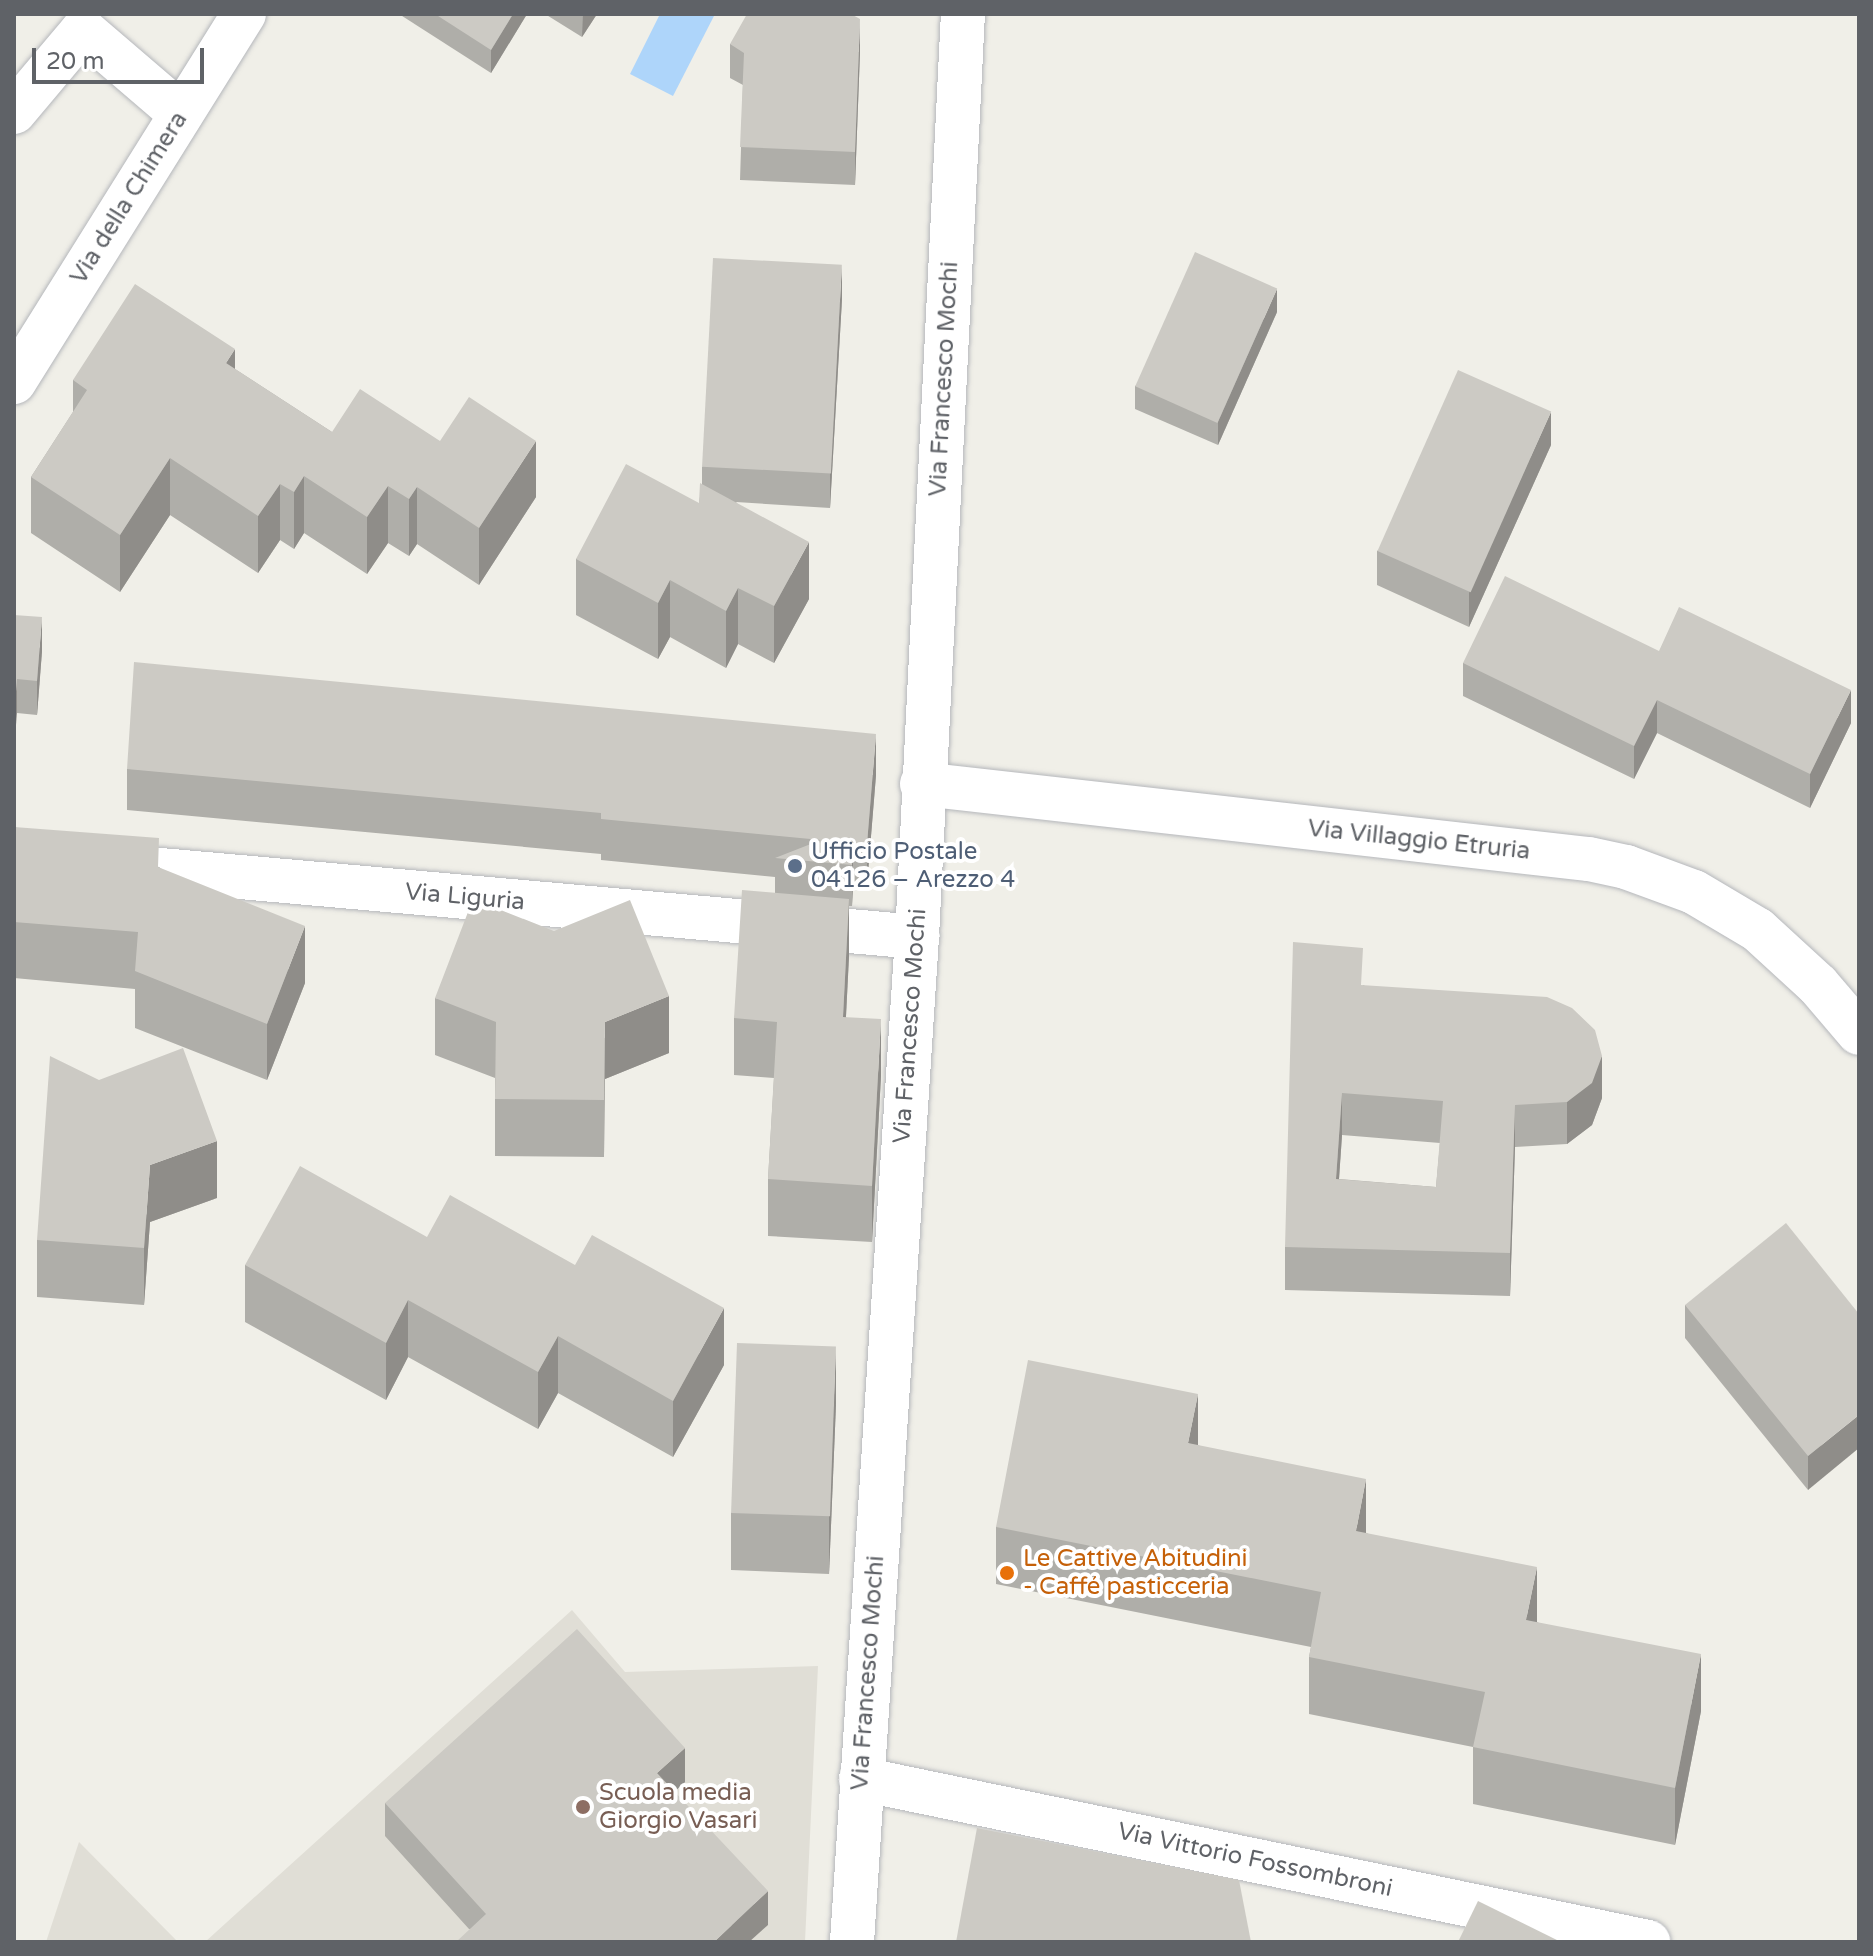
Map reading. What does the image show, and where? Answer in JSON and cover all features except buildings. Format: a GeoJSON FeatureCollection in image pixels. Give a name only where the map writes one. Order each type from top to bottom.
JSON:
{"type":"FeatureCollection","features":[{"type":"Feature","properties":{"kind":"street","name":"Via della Chimera"},"geometry":{"type":"LineString","coordinates":[[14,382],[244,14]]}},
{"type":"Feature","properties":{"kind":"street","name":"Via Francesco Mochi"},"geometry":{"type":"LineString","coordinates":[[852,1942],[917,937],[922,784],[963,14]]}},
{"type":"Feature","properties":{"kind":"street"},"geometry":{"type":"LineString","coordinates":[[14,112],[83,30],[181,114]]}},
{"type":"Feature","properties":{"kind":"street","name":"Via Villaggio Etruria"},"geometry":{"type":"LineString","coordinates":[[922,784],[1589,859],[1626,867],[1694,892],[1758,930],[1818,985],[1859,1033]]}},
{"type":"Feature","properties":{"kind":"street","name":"Via Liguria"},"geometry":{"type":"LineString","coordinates":[[14,857],[917,937]]}},
{"type":"Feature","properties":{"kind":"street","name":"Via Vittorio Fossombroni"},"geometry":{"type":"LineString","coordinates":[[861,1779],[1648,1942]]}},
{"type":"Feature","properties":{"kind":"shaded area","name":"Scuola media Giorgio Vasari"},"geometry":{"type":"Polygon","coordinates":[[[572,1610],[625,1672],[818,1666],[805,1942],[205,1942],[572,1610]]]}},
{"type":"Feature","properties":{"kind":"shaded area"},"geometry":{"type":"Polygon","coordinates":[[[79,1842],[178,1942],[46,1942],[79,1842]]]}},
{"type":"Feature","properties":{"kind":"water"},"geometry":{"type":"Polygon","coordinates":[[[660,14],[715,14],[673,96],[630,74],[660,14]]]}},
{"type":"Feature","properties":{"kind":"place","name":"Ufficio Postale 04126 – Arezzo 4"},"geometry":{"type":"Point","coordinates":[795,866]}},
{"type":"Feature","properties":{"kind":"place","name":"Le Cattive Abitudini - Caffé pasticceria"},"geometry":{"type":"Point","coordinates":[1007,1573]}},
{"type":"Feature","properties":{"kind":"place","name":"Scuola media Giorgio Vasari"},"geometry":{"type":"Point","coordinates":[583,1807]}}]}
